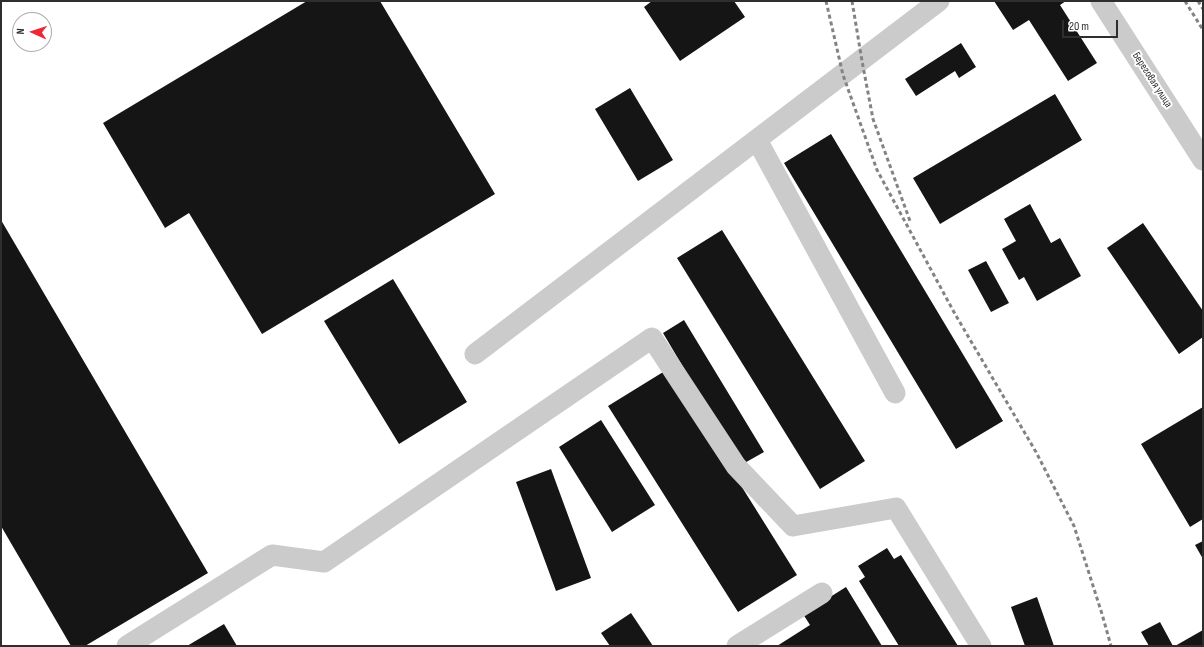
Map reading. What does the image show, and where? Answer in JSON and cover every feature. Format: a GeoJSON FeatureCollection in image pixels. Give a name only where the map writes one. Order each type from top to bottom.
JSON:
{"type":"FeatureCollection","features":[{"type":"Feature","properties":{"kind":"street"},"geometry":{"type":"LineString","coordinates":[[475,354],[940,1]]}},
{"type":"Feature","properties":{"kind":"street","name":"Береговая улица"},"geometry":{"type":"LineString","coordinates":[[1101,1],[1203,160]]}},
{"type":"Feature","properties":{"kind":"street"},"geometry":{"type":"LineString","coordinates":[[757,140],[895,393]]}},
{"type":"Feature","properties":{"kind":"street"},"geometry":{"type":"LineString","coordinates":[[127,646],[272,555],[324,562],[652,338],[736,466],[793,526],[896,508],[981,646]]}},
{"type":"Feature","properties":{"kind":"street"},"geometry":{"type":"LineString","coordinates":[[736,646],[822,593]]}},
{"type":"Feature","properties":{"kind":"building"},"geometry":{"type":"Polygon","coordinates":[[[307,1],[380,1],[495,194],[262,334],[189,213],[165,228],[103,123],[307,1]]]}},
{"type":"Feature","properties":{"kind":"building"},"geometry":{"type":"Polygon","coordinates":[[[652,1],[734,1],[745,17],[680,61],[644,7],[652,1]]]}},
{"type":"Feature","properties":{"kind":"building"},"geometry":{"type":"Polygon","coordinates":[[[994,1],[1066,1],[1060,5],[1097,63],[1068,81],[1029,20],[1013,30],[994,1]]]}},
{"type":"Feature","properties":{"kind":"building"},"geometry":{"type":"Polygon","coordinates":[[[961,43],[976,67],[959,78],[955,71],[916,96],[905,79],[961,43]]]}},
{"type":"Feature","properties":{"kind":"building"},"geometry":{"type":"Polygon","coordinates":[[[630,88],[673,160],[638,181],[595,109],[630,88]]]}},
{"type":"Feature","properties":{"kind":"building"},"geometry":{"type":"Polygon","coordinates":[[[1055,94],[1082,140],[940,224],[913,178],[1055,94]]]}},
{"type":"Feature","properties":{"kind":"building"},"geometry":{"type":"Polygon","coordinates":[[[831,134],[1003,421],[956,449],[784,163],[831,134]]]}},
{"type":"Feature","properties":{"kind":"building"},"geometry":{"type":"Polygon","coordinates":[[[1030,204],[1051,243],[1060,238],[1081,276],[1037,301],[1024,277],[1019,280],[1002,249],[1016,241],[1004,219],[1030,204]]]}},
{"type":"Feature","properties":{"kind":"building"},"geometry":{"type":"Polygon","coordinates":[[[1,220],[208,573],[85,646],[71,646],[1,526],[1,220]]]}},
{"type":"Feature","properties":{"kind":"building"},"geometry":{"type":"Polygon","coordinates":[[[1143,223],[1203,311],[1203,337],[1179,354],[1107,248],[1143,223]]]}},
{"type":"Feature","properties":{"kind":"building"},"geometry":{"type":"Polygon","coordinates":[[[722,230],[865,461],[820,489],[677,258],[722,230]]]}},
{"type":"Feature","properties":{"kind":"building"},"geometry":{"type":"Polygon","coordinates":[[[986,261],[1009,303],[991,312],[968,270],[986,261]]]}},
{"type":"Feature","properties":{"kind":"building"},"geometry":{"type":"Polygon","coordinates":[[[393,279],[467,402],[399,444],[324,321],[393,279]]]}},
{"type":"Feature","properties":{"kind":"building"},"geometry":{"type":"Polygon","coordinates":[[[684,320],[764,452],[741,465],[663,333],[684,320]]]}},
{"type":"Feature","properties":{"kind":"building"},"geometry":{"type":"Polygon","coordinates":[[[668,369],[797,575],[738,612],[608,406],[668,369]]]}},
{"type":"Feature","properties":{"kind":"building"},"geometry":{"type":"Polygon","coordinates":[[[1203,407],[1203,519],[1190,527],[1141,444],[1203,407]]]}},
{"type":"Feature","properties":{"kind":"building"},"geometry":{"type":"Polygon","coordinates":[[[601,420],[655,505],[612,532],[559,447],[601,420]]]}},
{"type":"Feature","properties":{"kind":"building"},"geometry":{"type":"Polygon","coordinates":[[[551,469],[591,578],[556,591],[516,482],[551,469]]]}},
{"type":"Feature","properties":{"kind":"building"},"geometry":{"type":"Polygon","coordinates":[[[1203,541],[1203,559],[1195,545],[1203,541]]]}},
{"type":"Feature","properties":{"kind":"building"},"geometry":{"type":"Polygon","coordinates":[[[887,548],[894,559],[901,555],[958,646],[899,646],[859,581],[865,577],[858,566],[887,548]]]}},
{"type":"Feature","properties":{"kind":"building"},"geometry":{"type":"Polygon","coordinates":[[[846,587],[882,646],[777,646],[810,625],[803,614],[846,587]]]}},
{"type":"Feature","properties":{"kind":"building"},"geometry":{"type":"Polygon","coordinates":[[[1037,597],[1054,646],[1025,646],[1011,607],[1037,597]]]}},
{"type":"Feature","properties":{"kind":"building"},"geometry":{"type":"Polygon","coordinates":[[[631,613],[653,646],[610,646],[601,633],[631,613]]]}},
{"type":"Feature","properties":{"kind":"building"},"geometry":{"type":"Polygon","coordinates":[[[1160,622],[1173,646],[1149,646],[1141,632],[1160,622]]]}},
{"type":"Feature","properties":{"kind":"building"},"geometry":{"type":"Polygon","coordinates":[[[224,624],[237,646],[187,646],[224,624]]]}},
{"type":"Feature","properties":{"kind":"building"},"geometry":{"type":"Polygon","coordinates":[[[1203,630],[1203,646],[1175,646],[1203,630]]]}},
{"type":"Feature","properties":{"kind":"railway"},"geometry":{"type":"LineString","coordinates":[[826,1],[843,75],[877,170],[955,314],[1036,452],[1074,526],[1111,646]]}},
{"type":"Feature","properties":{"kind":"railway"},"geometry":{"type":"LineString","coordinates":[[852,1],[873,119],[910,221]]}},
{"type":"Feature","properties":{"kind":"railway"},"geometry":{"type":"LineString","coordinates":[[1185,1],[1203,30]]}},
{"type":"Feature","properties":{"kind":"railway"},"geometry":{"type":"LineString","coordinates":[[1198,1],[1203,9]]}}]}
